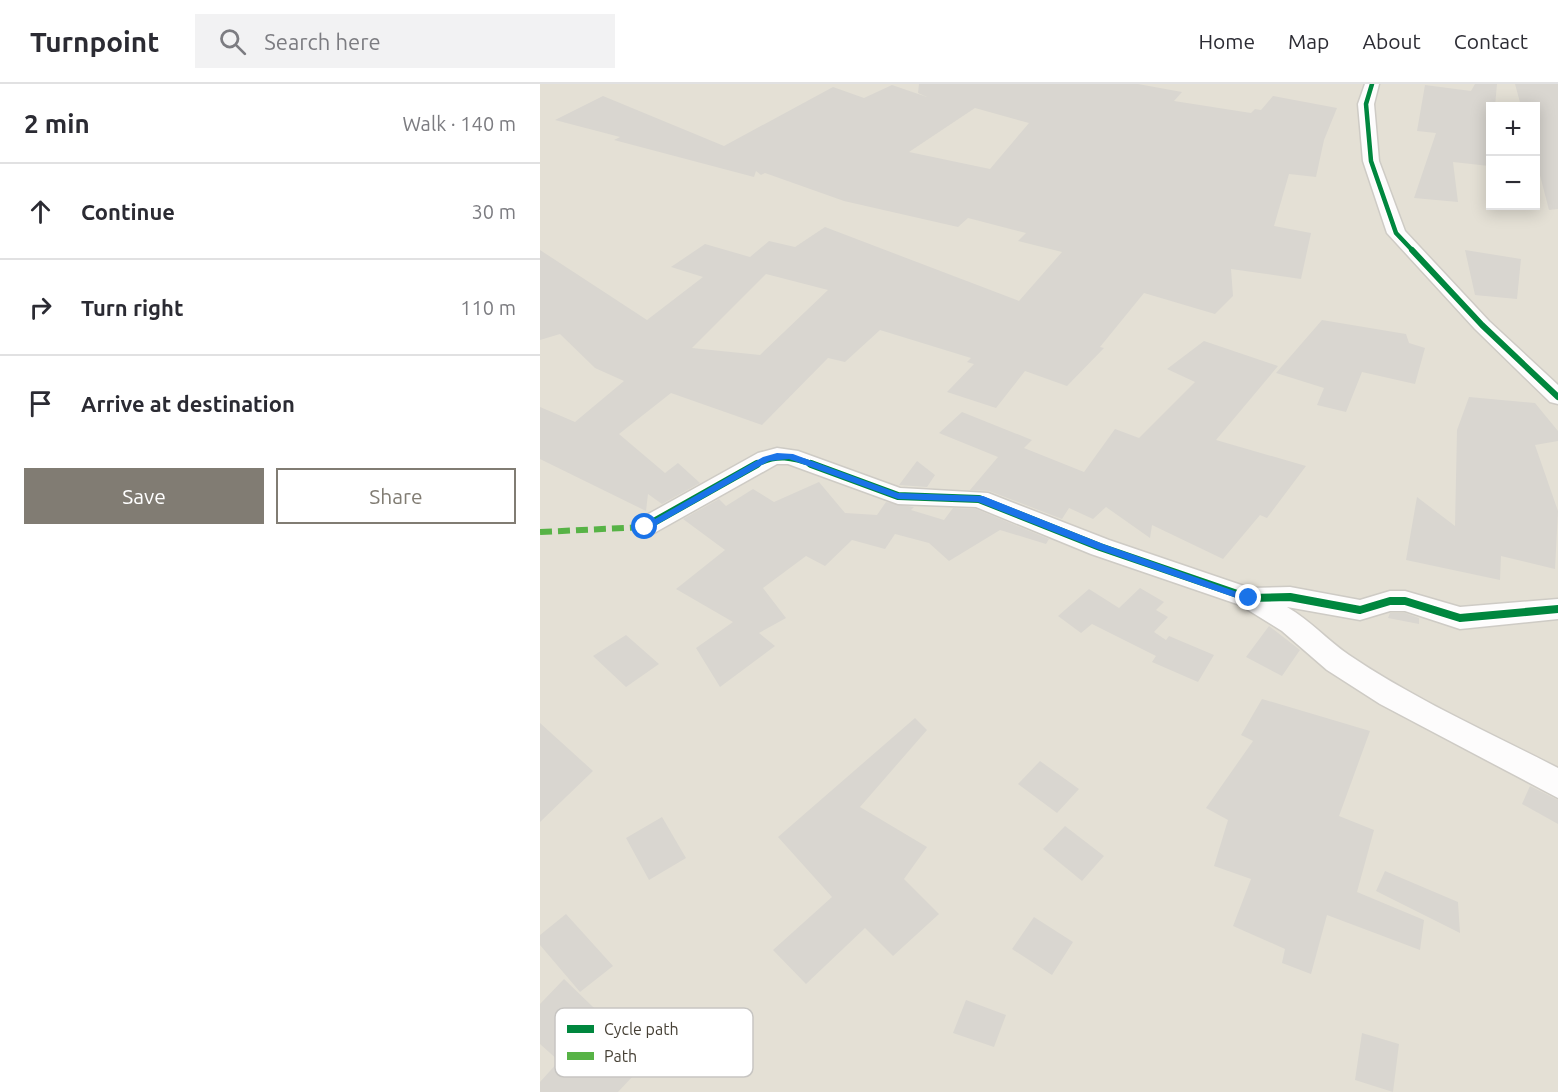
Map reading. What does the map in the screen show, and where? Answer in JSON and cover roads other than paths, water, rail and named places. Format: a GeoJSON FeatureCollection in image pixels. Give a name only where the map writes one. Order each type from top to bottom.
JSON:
{"type":"FeatureCollection","features":[{"type":"Feature","properties":{"kind":"street"},"geometry":{"type":"LineString","coordinates":[[1372,84],[1366,104],[1371,161],[1396,233],[1482,325],[1558,397]]}},
{"type":"Feature","properties":{"kind":"street"},"geometry":{"type":"LineString","coordinates":[[645,527],[766,459],[777,456],[790,456],[898,496],[979,499],[1100,547],[1249,598],[1292,623],[1337,662],[1390,695],[1558,784]]}},
{"type":"Feature","properties":{"kind":"street"},"geometry":{"type":"LineString","coordinates":[[1249,598],[1290,597],[1360,610],[1390,601],[1405,601],[1460,618],[1558,609]]}}]}
